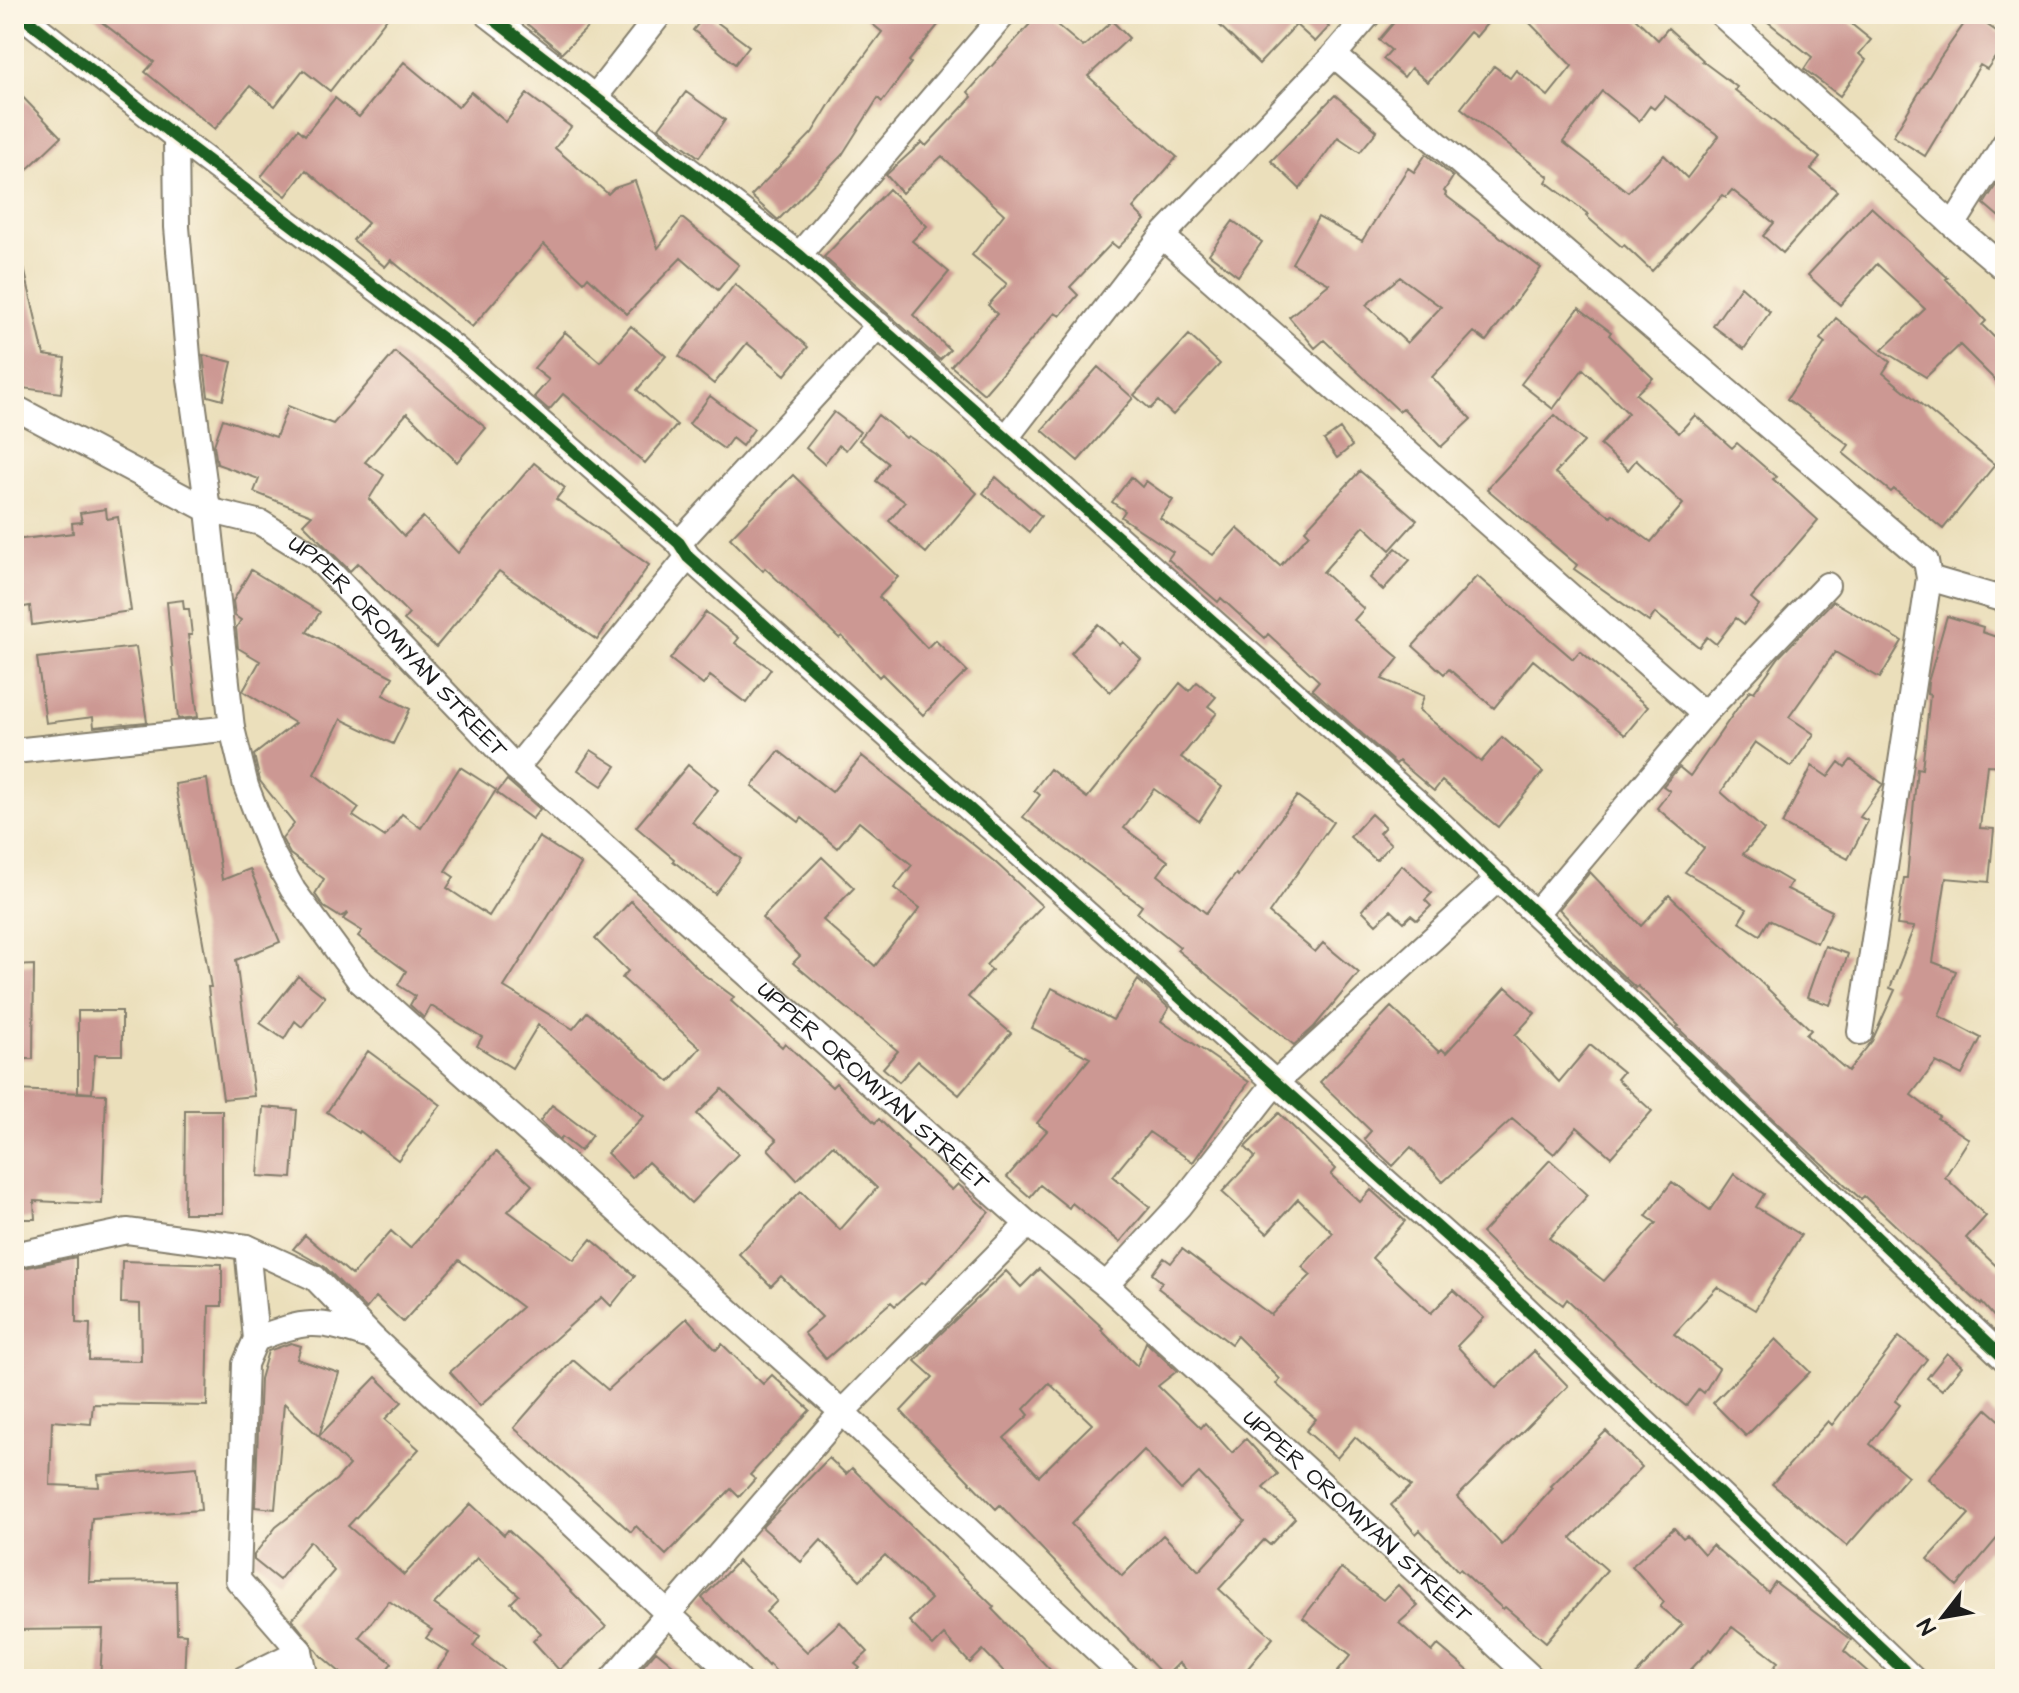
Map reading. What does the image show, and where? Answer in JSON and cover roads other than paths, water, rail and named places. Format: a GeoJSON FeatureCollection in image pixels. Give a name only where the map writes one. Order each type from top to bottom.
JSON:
{"type":"FeatureCollection","features":[{"type":"Feature","properties":{"kind":"street"},"geometry":{"type":"LineString","coordinates":[[20,14],[176,137],[456,349],[1495,1279],[1913,1679]]}},
{"type":"Feature","properties":{"kind":"street"},"geometry":{"type":"LineString","coordinates":[[487,14],[799,255],[879,325],[1427,811],[2005,1359]]}},
{"type":"Feature","properties":{"kind":"street"},"geometry":{"type":"LineString","coordinates":[[595,97],[660,14]]}},
{"type":"Feature","properties":{"kind":"street"},"geometry":{"type":"LineString","coordinates":[[799,255],[1004,14]]}},
{"type":"Feature","properties":{"kind":"street"},"geometry":{"type":"LineString","coordinates":[[1006,438],[1162,236],[1369,14]]}},
{"type":"Feature","properties":{"kind":"street"},"geometry":{"type":"LineString","coordinates":[[1726,16],[2005,269]]}},
{"type":"Feature","properties":{"kind":"street"},"geometry":{"type":"LineString","coordinates":[[1334,55],[1926,561],[1929,578],[1860,1032]]}},
{"type":"Feature","properties":{"kind":"street"},"geometry":{"type":"LineString","coordinates":[[176,137],[177,227],[190,379],[232,728],[246,786],[271,851],[293,890],[359,980],[842,1412],[1128,1679]]}},
{"type":"Feature","properties":{"kind":"street"},"geometry":{"type":"LineString","coordinates":[[1953,225],[2005,143]]}},
{"type":"Feature","properties":{"kind":"street"},"geometry":{"type":"LineString","coordinates":[[1162,236],[1704,714]]}},
{"type":"Feature","properties":{"kind":"street"},"geometry":{"type":"LineString","coordinates":[[516,768],[684,550],[879,325]]}},
{"type":"Feature","properties":{"kind":"street","name":"UPPER OROMIYAN STREET"},"geometry":{"type":"LineString","coordinates":[[14,407],[208,510],[261,523],[316,557],[516,768],[1028,1224],[1106,1285],[1533,1679]]}},
{"type":"Feature","properties":{"kind":"street"},"geometry":{"type":"LineString","coordinates":[[1929,578],[2005,600]]}},
{"type":"Feature","properties":{"kind":"street"},"geometry":{"type":"LineString","coordinates":[[1536,913],[1704,714],[1827,585]]}},
{"type":"Feature","properties":{"kind":"street"},"geometry":{"type":"LineString","coordinates":[[14,751],[232,728]]}},
{"type":"Feature","properties":{"kind":"street"},"geometry":{"type":"LineString","coordinates":[[1106,1285],[1179,1206],[1275,1083],[1499,878]]}},
{"type":"Feature","properties":{"kind":"street"},"geometry":{"type":"LineString","coordinates":[[612,1679],[842,1412],[1028,1224]]}},
{"type":"Feature","properties":{"kind":"street"},"geometry":{"type":"LineString","coordinates":[[14,1255],[127,1231],[247,1247],[315,1278],[373,1338],[738,1679]]}},
{"type":"Feature","properties":{"kind":"street"},"geometry":{"type":"LineString","coordinates":[[247,1247],[256,1339],[245,1364],[238,1580],[300,1651],[306,1679]]}},
{"type":"Feature","properties":{"kind":"street"},"geometry":{"type":"LineString","coordinates":[[256,1339],[293,1325],[328,1323],[373,1338]]}},
{"type":"Feature","properties":{"kind":"street"},"geometry":{"type":"LineString","coordinates":[[243,1679],[300,1651]]}}]}
